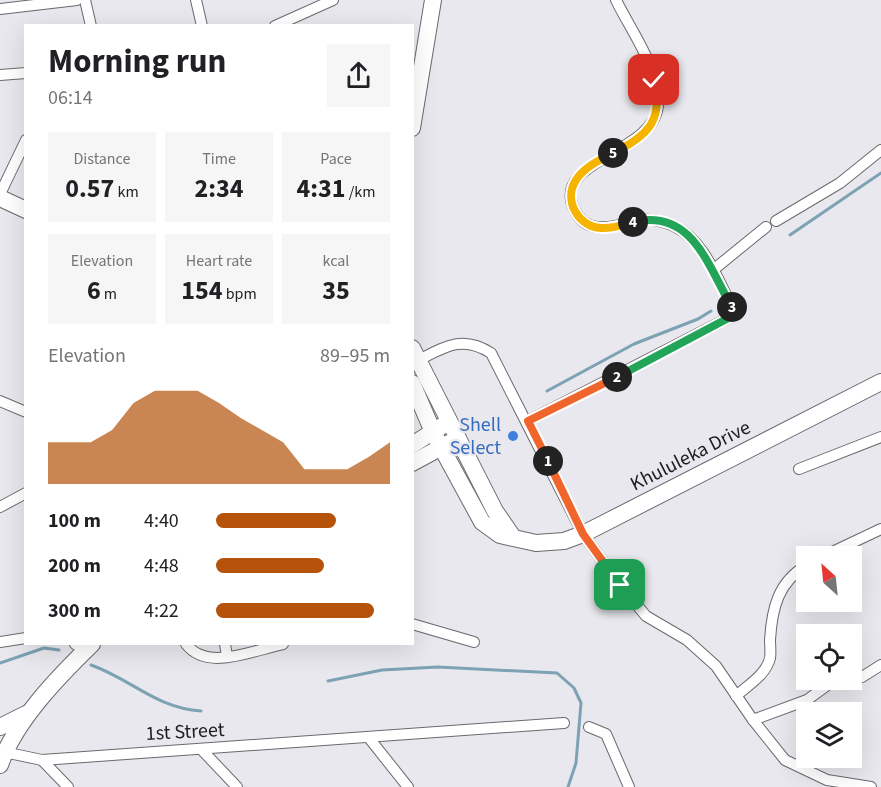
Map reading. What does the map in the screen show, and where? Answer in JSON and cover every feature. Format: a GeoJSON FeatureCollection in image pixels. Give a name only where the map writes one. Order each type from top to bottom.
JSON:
{"type":"FeatureCollection","features":[{"type":"Feature","properties":{"kind":"street"},"geometry":{"type":"LineString","coordinates":[[0,9],[77,0]]}},
{"type":"Feature","properties":{"kind":"street"},"geometry":{"type":"LineString","coordinates":[[85,0],[91,24]]}},
{"type":"Feature","properties":{"kind":"street"},"geometry":{"type":"LineString","coordinates":[[196,0],[202,24]]}},
{"type":"Feature","properties":{"kind":"street"},"geometry":{"type":"LineString","coordinates":[[279,24],[333,0]]}},
{"type":"Feature","properties":{"kind":"street"},"geometry":{"type":"LineString","coordinates":[[414,116],[433,0]]}},
{"type":"Feature","properties":{"kind":"street"},"geometry":{"type":"LineString","coordinates":[[528,421],[736,314],[700,247],[687,234],[657,220],[644,220],[601,229],[581,220],[574,209],[571,198],[576,179],[598,161],[640,138],[655,118],[658,106],[658,93],[650,65],[616,0]]}},
{"type":"Feature","properties":{"kind":"street"},"geometry":{"type":"LineString","coordinates":[[0,75],[24,73]]}},
{"type":"Feature","properties":{"kind":"street"},"geometry":{"type":"LineString","coordinates":[[0,194],[24,144]]}},
{"type":"Feature","properties":{"kind":"street"},"geometry":{"type":"LineString","coordinates":[[712,270],[771,224],[840,183],[881,150]]}},
{"type":"Feature","properties":{"kind":"street"},"geometry":{"type":"LineString","coordinates":[[0,198],[24,209]]}},
{"type":"Feature","properties":{"kind":"street"},"geometry":{"type":"LineString","coordinates":[[513,537],[495,511],[415,357],[458,343],[481,346],[491,353],[528,421],[583,534],[646,616],[702,652],[716,666],[753,720],[776,749],[793,765],[827,780],[864,787]]}},
{"type":"Feature","properties":{"kind":"street","name":"Khululeka Drive"},"geometry":{"type":"LineString","coordinates":[[414,388],[437,440],[482,522],[500,535],[550,543],[583,534],[881,382]]}},
{"type":"Feature","properties":{"kind":"street"},"geometry":{"type":"LineString","coordinates":[[0,400],[24,411]]}},
{"type":"Feature","properties":{"kind":"street"},"geometry":{"type":"LineString","coordinates":[[414,461],[437,440],[448,422]]}},
{"type":"Feature","properties":{"kind":"street"},"geometry":{"type":"LineString","coordinates":[[798,469],[881,437]]}},
{"type":"Feature","properties":{"kind":"street"},"geometry":{"type":"LineString","coordinates":[[414,446],[457,438]]}},
{"type":"Feature","properties":{"kind":"street"},"geometry":{"type":"LineString","coordinates":[[0,507],[24,494]]}},
{"type":"Feature","properties":{"kind":"street"},"geometry":{"type":"LineString","coordinates":[[845,546],[881,529]]}},
{"type":"Feature","properties":{"kind":"street"},"geometry":{"type":"LineString","coordinates":[[736,696],[763,672],[770,658],[772,615],[777,597],[796,572]]}},
{"type":"Feature","properties":{"kind":"street"},"geometry":{"type":"LineString","coordinates":[[414,625],[474,642]]}},
{"type":"Feature","properties":{"kind":"street"},"geometry":{"type":"LineString","coordinates":[[0,642],[24,638]]}},
{"type":"Feature","properties":{"kind":"street"},"geometry":{"type":"LineString","coordinates":[[187,645],[197,655],[205,658],[227,656],[278,645]]}},
{"type":"Feature","properties":{"kind":"street"},"geometry":{"type":"LineString","coordinates":[[225,645],[227,656]]}},
{"type":"Feature","properties":{"kind":"street"},"geometry":{"type":"LineString","coordinates":[[2,755],[32,710],[84,646]]}},
{"type":"Feature","properties":{"kind":"street"},"geometry":{"type":"LineString","coordinates":[[753,720],[807,700],[829,684],[862,677],[881,665]]}},
{"type":"Feature","properties":{"kind":"street"},"geometry":{"type":"LineString","coordinates":[[0,727],[32,710]]}},
{"type":"Feature","properties":{"kind":"street","name":"1st Street"},"geometry":{"type":"LineString","coordinates":[[2,755],[42,760],[564,723]]}},
{"type":"Feature","properties":{"kind":"street"},"geometry":{"type":"LineString","coordinates":[[589,727],[606,734],[629,787]]}},
{"type":"Feature","properties":{"kind":"street"},"geometry":{"type":"LineString","coordinates":[[369,738],[408,787]]}},
{"type":"Feature","properties":{"kind":"street"},"geometry":{"type":"LineString","coordinates":[[201,749],[237,787]]}},
{"type":"Feature","properties":{"kind":"street"},"geometry":{"type":"LineString","coordinates":[[42,760],[68,787]]}},
{"type":"Feature","properties":{"kind":"waterway"},"geometry":{"type":"LineString","coordinates":[[790,235],[881,173]]}},
{"type":"Feature","properties":{"kind":"waterway"},"geometry":{"type":"LineString","coordinates":[[547,391],[634,344],[698,319],[711,311]]}},
{"type":"Feature","properties":{"kind":"waterway"},"geometry":{"type":"LineString","coordinates":[[0,663],[44,648],[59,650]]}},
{"type":"Feature","properties":{"kind":"waterway"},"geometry":{"type":"LineString","coordinates":[[91,665],[170,705],[201,711]]}},
{"type":"Feature","properties":{"kind":"waterway"},"geometry":{"type":"LineString","coordinates":[[328,681],[382,670],[438,667],[557,673],[574,688],[581,703],[576,763],[568,787]]}},
{"type":"Feature","properties":{"kind":"place","name":"Shell Select"},"geometry":{"type":"Point","coordinates":[513,436]}},
{"type":"Feature","properties":{"kind":"route"},"geometry":{"type":"LineString","coordinates":[[620,585],[583,534],[528,421],[736,314],[721,290],[700,247],[687,234],[657,220],[644,220],[601,229],[581,220],[574,209],[571,198],[576,179],[598,161],[640,138],[655,118],[658,93],[654,80]]}}]}
